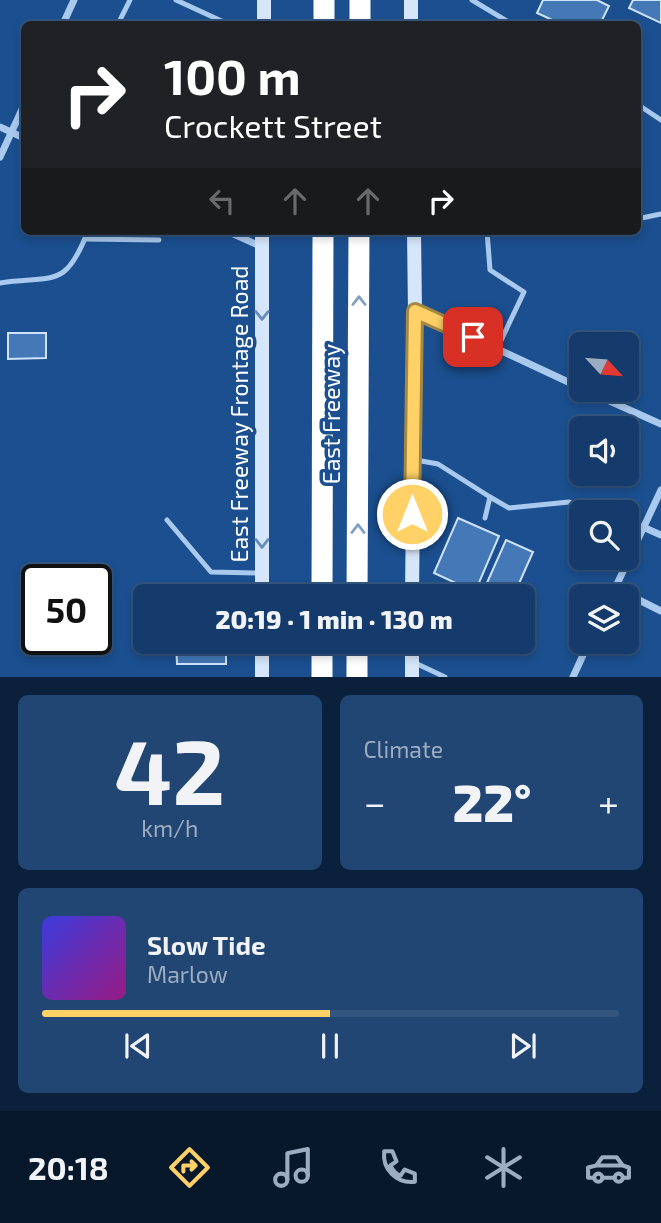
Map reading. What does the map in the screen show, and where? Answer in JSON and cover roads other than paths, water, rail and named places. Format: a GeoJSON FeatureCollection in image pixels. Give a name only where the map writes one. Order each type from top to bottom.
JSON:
{"type":"FeatureCollection","features":[{"type":"Feature","properties":{"kind":"highway"},"geometry":{"type":"LineString","coordinates":[[324,0],[324,21]]}},
{"type":"Feature","properties":{"kind":"highway"},"geometry":{"type":"LineString","coordinates":[[360,0],[360,21]]}},
{"type":"Feature","properties":{"kind":"highway","name":"East Freeway"},"geometry":{"type":"LineString","coordinates":[[322,584],[323,235]]}},
{"type":"Feature","properties":{"kind":"highway","name":"East Freeway"},"geometry":{"type":"LineString","coordinates":[[357,584],[359,235]]}},
{"type":"Feature","properties":{"kind":"highway"},"geometry":{"type":"LineString","coordinates":[[322,654],[322,677]]}},
{"type":"Feature","properties":{"kind":"highway"},"geometry":{"type":"LineString","coordinates":[[357,654],[357,677]]}},
{"type":"Feature","properties":{"kind":"main road"},"geometry":{"type":"LineString","coordinates":[[264,0],[264,21]]}},
{"type":"Feature","properties":{"kind":"main road"},"geometry":{"type":"LineString","coordinates":[[411,0],[411,21]]}},
{"type":"Feature","properties":{"kind":"main road","name":"East Freeway Frontage Road"},"geometry":{"type":"LineString","coordinates":[[262,235],[262,584]]}},
{"type":"Feature","properties":{"kind":"main road"},"geometry":{"type":"LineString","coordinates":[[412,584],[414,235]]}},
{"type":"Feature","properties":{"kind":"main road"},"geometry":{"type":"LineString","coordinates":[[262,654],[262,677]]}},
{"type":"Feature","properties":{"kind":"main road"},"geometry":{"type":"LineString","coordinates":[[412,654],[412,677]]}},
{"type":"Feature","properties":{"kind":"street"},"geometry":{"type":"LineString","coordinates":[[64,21],[74,0]]}},
{"type":"Feature","properties":{"kind":"street"},"geometry":{"type":"LineString","coordinates":[[0,158],[21,112]]}},
{"type":"Feature","properties":{"kind":"street"},"geometry":{"type":"LineString","coordinates":[[0,127],[21,136]]}},
{"type":"Feature","properties":{"kind":"street"},"geometry":{"type":"LineString","coordinates":[[236,235],[262,247]]}},
{"type":"Feature","properties":{"kind":"street"},"geometry":{"type":"LineString","coordinates":[[415,311],[569,382]]}},
{"type":"Feature","properties":{"kind":"street"},"geometry":{"type":"LineString","coordinates":[[612,402],[661,424]]}},
{"type":"Feature","properties":{"kind":"street"},"geometry":{"type":"LineString","coordinates":[[617,584],[661,490]]}},
{"type":"Feature","properties":{"kind":"street"},"geometry":{"type":"LineString","coordinates":[[642,531],[661,535]]}},
{"type":"Feature","properties":{"kind":"street"},"geometry":{"type":"LineString","coordinates":[[639,600],[661,611]]}},
{"type":"Feature","properties":{"kind":"street"},"geometry":{"type":"LineString","coordinates":[[573,677],[584,654]]}},
{"type":"Feature","properties":{"kind":"lane"},"geometry":{"type":"LineString","coordinates":[[120,21],[130,0]]}},
{"type":"Feature","properties":{"kind":"lane"},"geometry":{"type":"LineString","coordinates":[[176,0],[222,21]]}},
{"type":"Feature","properties":{"kind":"lane"},"geometry":{"type":"LineString","coordinates":[[472,0],[507,21]]}},
{"type":"Feature","properties":{"kind":"lane"},"geometry":{"type":"LineString","coordinates":[[641,107],[661,120]]}},
{"type":"Feature","properties":{"kind":"lane"},"geometry":{"type":"LineString","coordinates":[[641,218],[661,214]]}},
{"type":"Feature","properties":{"kind":"lane"},"geometry":{"type":"LineString","coordinates":[[0,283],[56,278],[71,266],[86,235]]}},
{"type":"Feature","properties":{"kind":"lane"},"geometry":{"type":"LineString","coordinates":[[487,235],[490,270],[524,292],[497,349]]}},
{"type":"Feature","properties":{"kind":"lane"},"geometry":{"type":"LineString","coordinates":[[85,239],[159,240]]}},
{"type":"Feature","properties":{"kind":"lane"},"geometry":{"type":"LineString","coordinates":[[412,460],[438,464],[509,508],[569,502]]}},
{"type":"Feature","properties":{"kind":"lane"},"geometry":{"type":"LineString","coordinates":[[485,518],[490,497]]}},
{"type":"Feature","properties":{"kind":"lane"},"geometry":{"type":"LineString","coordinates":[[167,520],[211,572],[262,573]]}},
{"type":"Feature","properties":{"kind":"lane"},"geometry":{"type":"LineString","coordinates":[[412,662],[445,677]]}}]}
